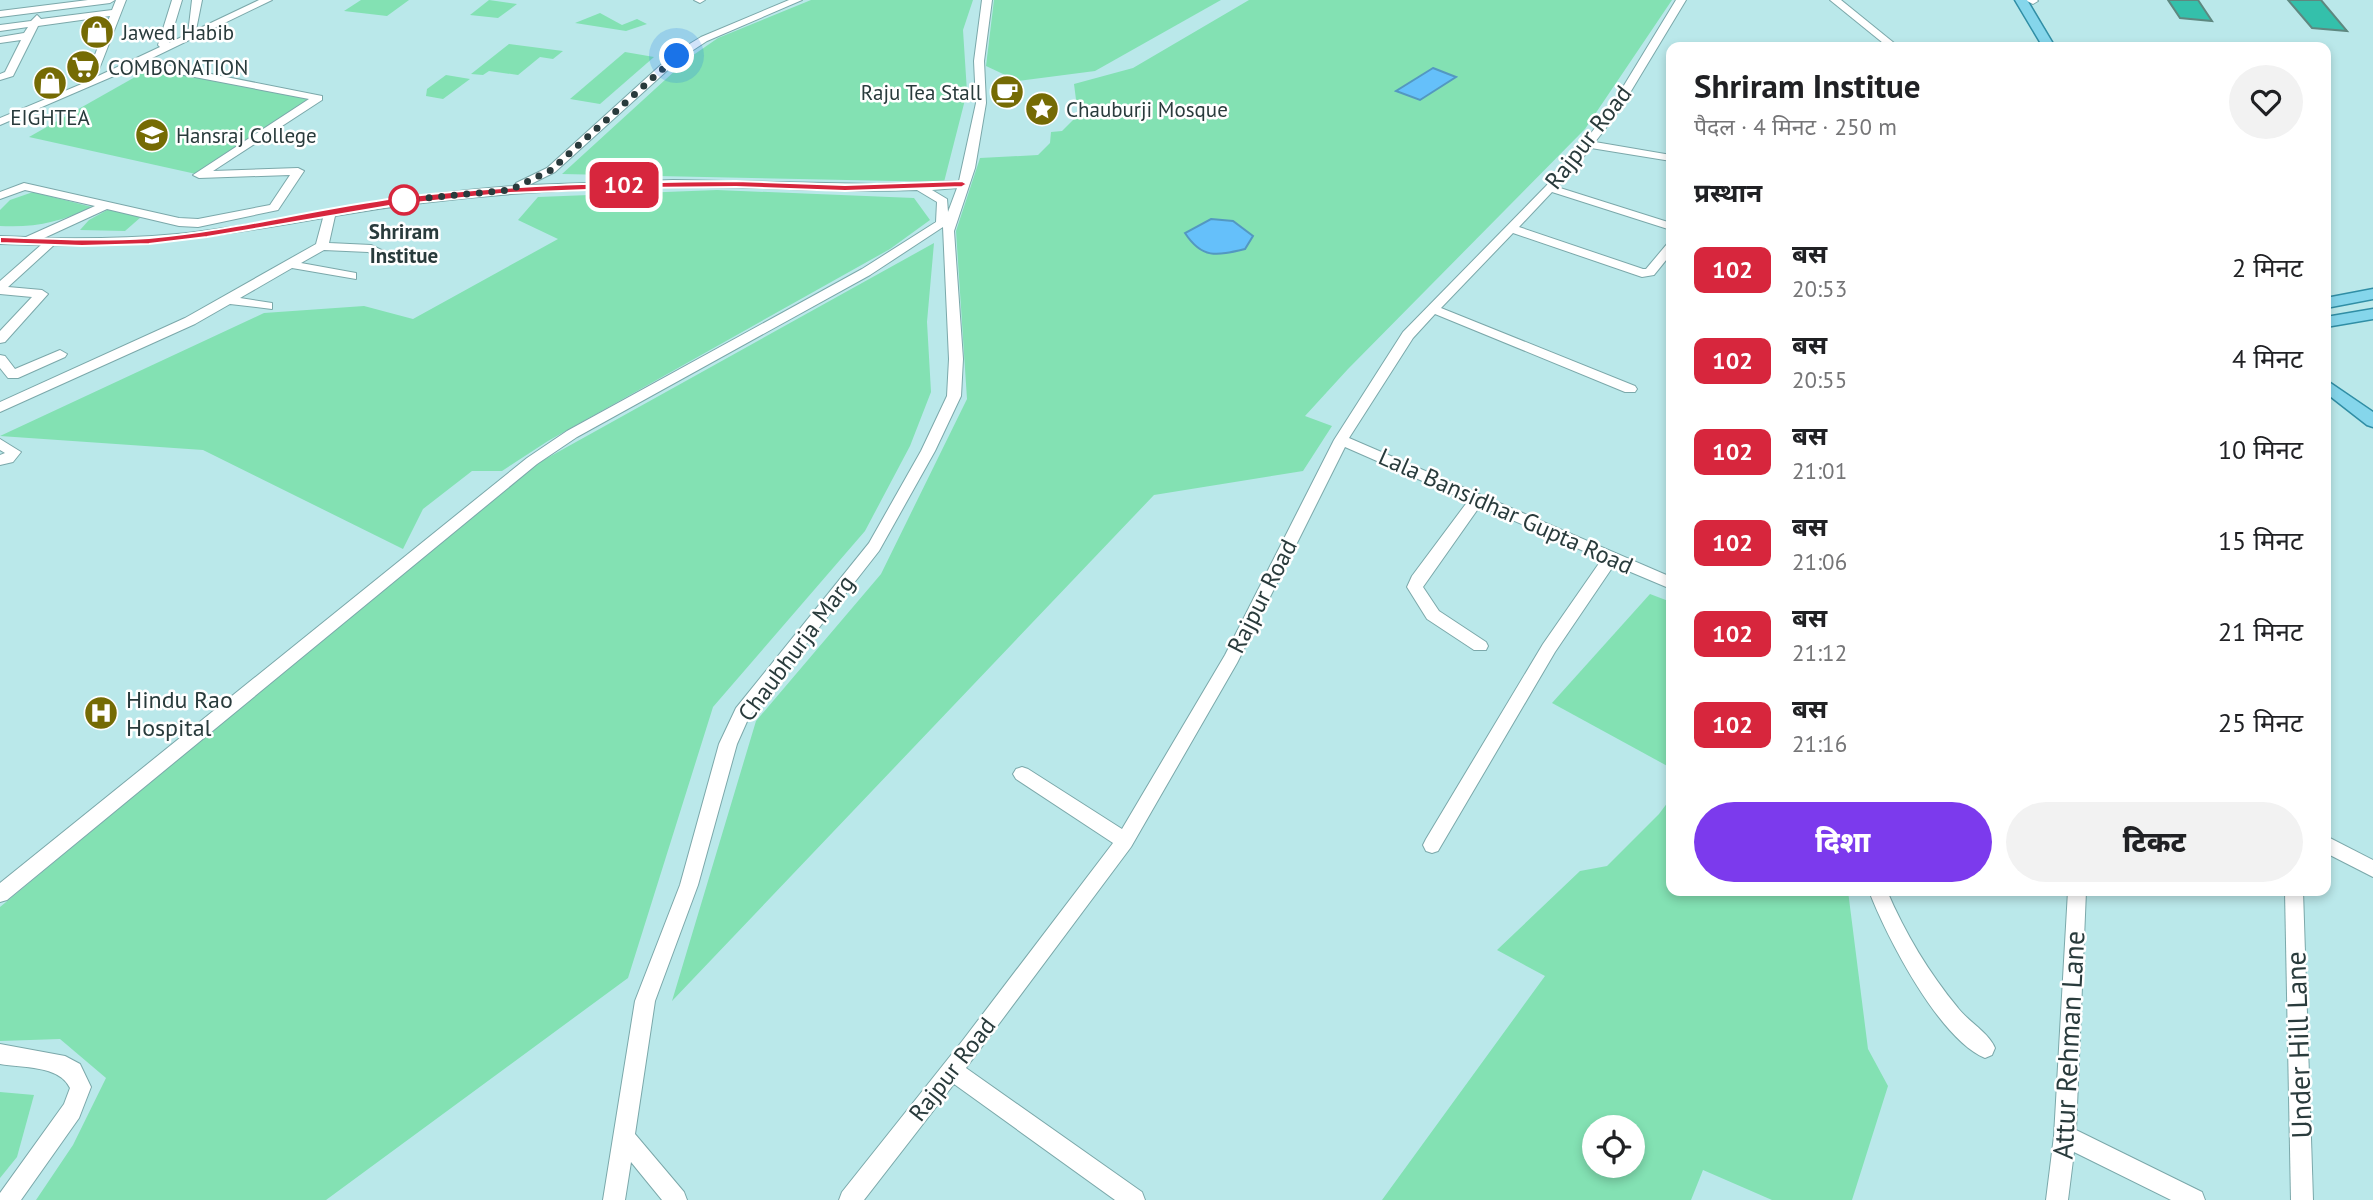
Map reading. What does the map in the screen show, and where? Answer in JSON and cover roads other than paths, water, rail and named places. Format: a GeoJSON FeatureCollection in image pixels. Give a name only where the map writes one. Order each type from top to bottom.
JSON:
{"type":"FeatureCollection","features":[{"type":"Feature","properties":{"kind":"main road"},"geometry":{"type":"LineString","coordinates":[[2021,0],[2046,42]]}},
{"type":"Feature","properties":{"kind":"main road"},"geometry":{"type":"LineString","coordinates":[[2032,0],[2057,42]]}},
{"type":"Feature","properties":{"kind":"main road"},"geometry":{"type":"LineString","coordinates":[[2331,302],[2373,294]]}},
{"type":"Feature","properties":{"kind":"main road"},"geometry":{"type":"LineString","coordinates":[[2331,322],[2373,314]]}},
{"type":"Feature","properties":{"kind":"main road"},"geometry":{"type":"LineString","coordinates":[[2331,389],[2373,421]]}},
{"type":"Feature","properties":{"kind":"main road"},"geometry":{"type":"LineString","coordinates":[[2331,401],[2373,431]]}},
{"type":"Feature","properties":{"kind":"street"},"geometry":{"type":"LineString","coordinates":[[0,14],[43,4],[110,0]]}},
{"type":"Feature","properties":{"kind":"street"},"geometry":{"type":"LineString","coordinates":[[95,79],[121,0]]}},
{"type":"Feature","properties":{"kind":"street"},"geometry":{"type":"LineString","coordinates":[[95,79],[131,0]]}},
{"type":"Feature","properties":{"kind":"street"},"geometry":{"type":"LineString","coordinates":[[163,45],[177,0]]}},
{"type":"Feature","properties":{"kind":"street"},"geometry":{"type":"LineString","coordinates":[[191,32],[197,0]]}},
{"type":"Feature","properties":{"kind":"street"},"geometry":{"type":"LineString","coordinates":[[0,122],[95,79],[255,0]]}},
{"type":"Feature","properties":{"kind":"street"},"geometry":{"type":"LineString","coordinates":[[0,116],[138,63],[267,0]]}},
{"type":"Feature","properties":{"kind":"street"},"geometry":{"type":"LineString","coordinates":[[510,190],[551,170],[677,56],[704,39],[797,0]]}},
{"type":"Feature","properties":{"kind":"street"},"geometry":{"type":"LineString","coordinates":[[0,894],[532,461],[572,434],[945,227],[969,168],[981,103],[979,61],[987,0]]}},
{"type":"Feature","properties":{"kind":"street","name":"Rajpur Road"},"geometry":{"type":"LineString","coordinates":[[850,1200],[1125,841],[1231,659],[1341,440],[1408,335],[1550,188],[1588,144],[1614,111],[1681,0]]}},
{"type":"Feature","properties":{"kind":"street"},"geometry":{"type":"LineString","coordinates":[[1835,0],[1888,42]]}},
{"type":"Feature","properties":{"kind":"street"},"geometry":{"type":"LineString","coordinates":[[74,18],[79,2]]}},
{"type":"Feature","properties":{"kind":"street"},"geometry":{"type":"LineString","coordinates":[[3,76],[16,60],[43,4]]}},
{"type":"Feature","properties":{"kind":"street"},"geometry":{"type":"LineString","coordinates":[[0,27],[116,12]]}},
{"type":"Feature","properties":{"kind":"street"},"geometry":{"type":"LineString","coordinates":[[0,40],[27,36]]}},
{"type":"Feature","properties":{"kind":"street"},"geometry":{"type":"LineString","coordinates":[[0,51],[22,47]]}},
{"type":"Feature","properties":{"kind":"street"},"geometry":{"type":"LineString","coordinates":[[0,62],[16,60]]}},
{"type":"Feature","properties":{"kind":"street"},"geometry":{"type":"LineString","coordinates":[[0,196],[24,186],[179,222],[198,223],[274,208],[298,171],[199,175],[318,98],[138,63]]}},
{"type":"Feature","properties":{"kind":"street"},"geometry":{"type":"LineString","coordinates":[[1588,144],[1666,157]]}},
{"type":"Feature","properties":{"kind":"street"},"geometry":{"type":"LineString","coordinates":[[551,170],[548,177],[555,188]]}},
{"type":"Feature","properties":{"kind":"street"},"geometry":{"type":"LineString","coordinates":[[0,240],[50,243],[149,241],[430,197],[510,190],[722,184],[845,188],[962,184]]}},
{"type":"Feature","properties":{"kind":"street"},"geometry":{"type":"LineString","coordinates":[[919,187],[943,201],[945,227]]}},
{"type":"Feature","properties":{"kind":"street"},"geometry":{"type":"LineString","coordinates":[[1550,188],[1666,225]]}},
{"type":"Feature","properties":{"kind":"street"},"geometry":{"type":"LineString","coordinates":[[28,242],[107,204]]}},
{"type":"Feature","properties":{"kind":"street"},"geometry":{"type":"LineString","coordinates":[[322,246],[330,212]]}},
{"type":"Feature","properties":{"kind":"street","name":"Chaubhurja Marg"},"geometry":{"type":"LineString","coordinates":[[614,1200],[645,1001],[689,886],[728,744],[742,713],[874,547],[928,451],[954,396],[956,359],[945,227]]}},
{"type":"Feature","properties":{"kind":"street"},"geometry":{"type":"LineString","coordinates":[[1511,228],[1642,273],[1650,272],[1666,253]]}},
{"type":"Feature","properties":{"kind":"street"},"geometry":{"type":"LineString","coordinates":[[0,289],[50,243]]}},
{"type":"Feature","properties":{"kind":"street"},"geometry":{"type":"LineString","coordinates":[[0,407],[231,300],[322,246],[360,247],[376,250],[388,258]]}},
{"type":"Feature","properties":{"kind":"street"},"geometry":{"type":"LineString","coordinates":[[293,265],[352,276]]}},
{"type":"Feature","properties":{"kind":"street"},"geometry":{"type":"LineString","coordinates":[[0,289],[42,294],[0,340]]}},
{"type":"Feature","properties":{"kind":"street"},"geometry":{"type":"LineString","coordinates":[[231,300],[268,306]]}},
{"type":"Feature","properties":{"kind":"street"},"geometry":{"type":"LineString","coordinates":[[1433,309],[1630,389]]}},
{"type":"Feature","properties":{"kind":"street"},"geometry":{"type":"LineString","coordinates":[[0,359],[6,377],[60,354]]}},
{"type":"Feature","properties":{"kind":"street","name":"Lala Bansidhar Gupta Road"},"geometry":{"type":"LineString","coordinates":[[1341,440],[1666,581]]}},
{"type":"Feature","properties":{"kind":"street"},"geometry":{"type":"LineString","coordinates":[[0,444],[14,452],[8,459],[0,460]]}},
{"type":"Feature","properties":{"kind":"street"},"geometry":{"type":"LineString","coordinates":[[1477,499],[1417,580],[1415,587],[1433,615],[1480,646]]}},
{"type":"Feature","properties":{"kind":"street"},"geometry":{"type":"LineString","coordinates":[[1432,845],[1549,648],[1611,558]]}},
{"type":"Feature","properties":{"kind":"street"},"geometry":{"type":"LineString","coordinates":[[1022,774],[1125,841]]}},
{"type":"Feature","properties":{"kind":"street"},"geometry":{"type":"LineString","coordinates":[[2331,847],[2373,869]]}},
{"type":"Feature","properties":{"kind":"street"},"geometry":{"type":"LineString","coordinates":[[1880,896],[1889,919],[1952,1019],[1985,1048]]}},
{"type":"Feature","properties":{"kind":"street","name":"Attur Rehman Lane"},"geometry":{"type":"LineString","coordinates":[[2057,1200],[2065,1136],[2077,896]]}},
{"type":"Feature","properties":{"kind":"street","name":"Under Hill Lane"},"geometry":{"type":"LineString","coordinates":[[2294,896],[2302,1200]]}},
{"type":"Feature","properties":{"kind":"street"},"geometry":{"type":"LineString","coordinates":[[0,1054],[58,1063],[73,1071],[81,1087],[72,1111],[8,1200]]}},
{"type":"Feature","properties":{"kind":"street"},"geometry":{"type":"LineString","coordinates":[[951,1070],[1134,1200]]}},
{"type":"Feature","properties":{"kind":"street"},"geometry":{"type":"LineString","coordinates":[[2065,1136],[2194,1200]]}},
{"type":"Feature","properties":{"kind":"street"},"geometry":{"type":"LineString","coordinates":[[624,1137],[676,1200]]}},
{"type":"Feature","properties":{"kind":"water"},"geometry":{"type":"Polygon","coordinates":[[[1433,68],[1456,77],[1420,100],[1396,91],[1433,68]]]}},
{"type":"Feature","properties":{"kind":"water"},"geometry":{"type":"Polygon","coordinates":[[[1211,219],[1233,221],[1253,236],[1245,249],[1218,254],[1197,247],[1185,233],[1211,219]]]}},
{"type":"Feature","properties":{"kind":"place","name":"Jawed Habib"},"geometry":{"type":"Point","coordinates":[97,32]}},
{"type":"Feature","properties":{"kind":"place","name":"COMBONATION"},"geometry":{"type":"Point","coordinates":[83,67]}},
{"type":"Feature","properties":{"kind":"place","name":"EIGHTEA"},"geometry":{"type":"Point","coordinates":[50,83]}},
{"type":"Feature","properties":{"kind":"place","name":"Raju Tea Stall"},"geometry":{"type":"Point","coordinates":[1007,92]}},
{"type":"Feature","properties":{"kind":"place","name":"Chauburji Mosque"},"geometry":{"type":"Point","coordinates":[1042,109]}},
{"type":"Feature","properties":{"kind":"place","name":"Hansraj College"},"geometry":{"type":"Point","coordinates":[152,135]}},
{"type":"Feature","properties":{"kind":"place","name":"Shriram Institue"},"geometry":{"type":"Point","coordinates":[404,200]}},
{"type":"Feature","properties":{"kind":"place","name":"Hindu Rao Hospital"},"geometry":{"type":"Point","coordinates":[101,713]}}]}
